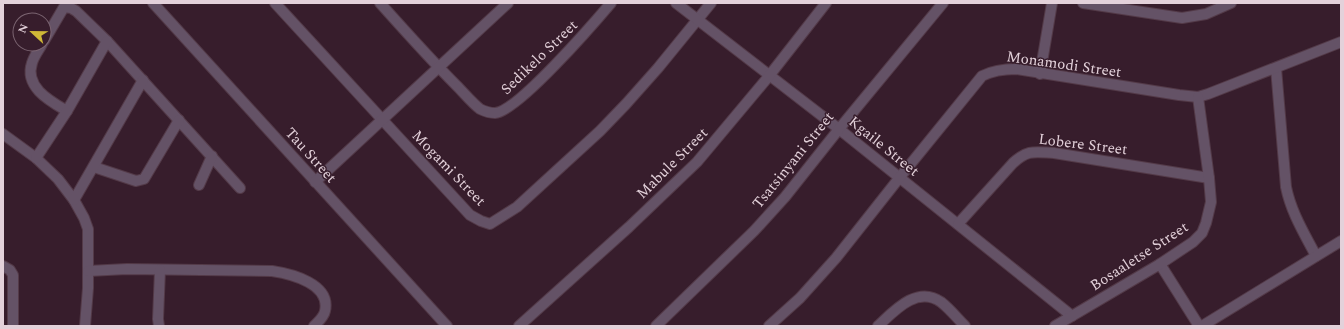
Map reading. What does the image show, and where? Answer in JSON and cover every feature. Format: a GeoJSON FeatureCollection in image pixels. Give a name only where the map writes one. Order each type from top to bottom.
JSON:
{"type":"FeatureCollection","features":[{"type":"Feature","properties":{"kind":"street","name":"Tau Street"},"geometry":{"type":"LineString","coordinates":[[153,3],[447,326]]}},
{"type":"Feature","properties":{"kind":"street","name":"Mogami Street"},"geometry":{"type":"LineString","coordinates":[[275,3],[470,215],[481,222],[490,224],[517,207],[600,130],[626,104],[658,68],[711,3]]}},
{"type":"Feature","properties":{"kind":"street","name":"Sedikelo Street"},"geometry":{"type":"LineString","coordinates":[[380,3],[438,67],[480,108],[495,113],[512,105],[554,66],[610,3]]}},
{"type":"Feature","properties":{"kind":"street"},"geometry":{"type":"LineString","coordinates":[[315,182],[508,3]]}},
{"type":"Feature","properties":{"kind":"street","name":"Kgaile Street"},"geometry":{"type":"LineString","coordinates":[[676,3],[900,177],[1072,316]]}},
{"type":"Feature","properties":{"kind":"street","name":"Mabule Street"},"geometry":{"type":"LineString","coordinates":[[519,326],[629,227],[698,162],[769,76],[826,3]]}},
{"type":"Feature","properties":{"kind":"street","name":"Tsatsinyani Street"},"geometry":{"type":"LineString","coordinates":[[656,326],[754,231],[785,197],[943,3]]}},
{"type":"Feature","properties":{"kind":"street"},"geometry":{"type":"LineString","coordinates":[[1040,74],[1052,3]]}},
{"type":"Feature","properties":{"kind":"street"},"geometry":{"type":"LineString","coordinates":[[1083,3],[1182,18],[1206,14],[1231,3]]}},
{"type":"Feature","properties":{"kind":"street"},"geometry":{"type":"LineString","coordinates":[[52,27],[64,7],[76,11],[107,41],[240,188]]}},
{"type":"Feature","properties":{"kind":"street"},"geometry":{"type":"LineString","coordinates":[[36,158],[67,110],[107,41]]}},
{"type":"Feature","properties":{"kind":"street","name":"Monamodi Street"},"geometry":{"type":"LineString","coordinates":[[769,326],[819,278],[982,76],[991,71],[1016,69],[1040,74],[1198,97],[1341,42]]}},
{"type":"Feature","properties":{"kind":"street"},"geometry":{"type":"LineString","coordinates":[[38,52],[32,62],[30,74],[34,86],[49,100],[67,110]]}},
{"type":"Feature","properties":{"kind":"street"},"geometry":{"type":"LineString","coordinates":[[1276,68],[1285,180],[1289,201],[1316,256]]}},
{"type":"Feature","properties":{"kind":"street"},"geometry":{"type":"LineString","coordinates":[[74,200],[142,80]]}},
{"type":"Feature","properties":{"kind":"street","name":"Bosaaletse Street"},"geometry":{"type":"LineString","coordinates":[[1055,326],[1160,264],[1193,242],[1202,233],[1212,202],[1198,97]]}},
{"type":"Feature","properties":{"kind":"street"},"geometry":{"type":"LineString","coordinates":[[94,167],[136,182],[144,179],[179,120]]}},
{"type":"Feature","properties":{"kind":"street"},"geometry":{"type":"LineString","coordinates":[[3,134],[36,158],[58,179],[74,200],[84,218],[88,229],[88,271],[85,326]]}},
{"type":"Feature","properties":{"kind":"street","name":"Lobere Street"},"geometry":{"type":"LineString","coordinates":[[958,224],[1013,163],[1022,155],[1031,152],[1054,153],[1209,178]]}},
{"type":"Feature","properties":{"kind":"street"},"geometry":{"type":"LineString","coordinates":[[199,185],[212,156]]}},
{"type":"Feature","properties":{"kind":"street"},"geometry":{"type":"LineString","coordinates":[[1202,326],[1341,241]]}},
{"type":"Feature","properties":{"kind":"street"},"geometry":{"type":"LineString","coordinates":[[1160,264],[1199,326]]}},
{"type":"Feature","properties":{"kind":"street"},"geometry":{"type":"LineString","coordinates":[[3,266],[10,270],[13,275],[13,326]]}},
{"type":"Feature","properties":{"kind":"street"},"geometry":{"type":"LineString","coordinates":[[88,271],[127,269],[272,271],[287,273],[298,276],[313,285],[322,293],[325,301],[325,312],[314,326]]}},
{"type":"Feature","properties":{"kind":"street"},"geometry":{"type":"LineString","coordinates":[[159,326],[160,270]]}},
{"type":"Feature","properties":{"kind":"street"},"geometry":{"type":"LineString","coordinates":[[878,326],[900,306],[916,297],[928,296],[940,302],[965,326]]}}]}
